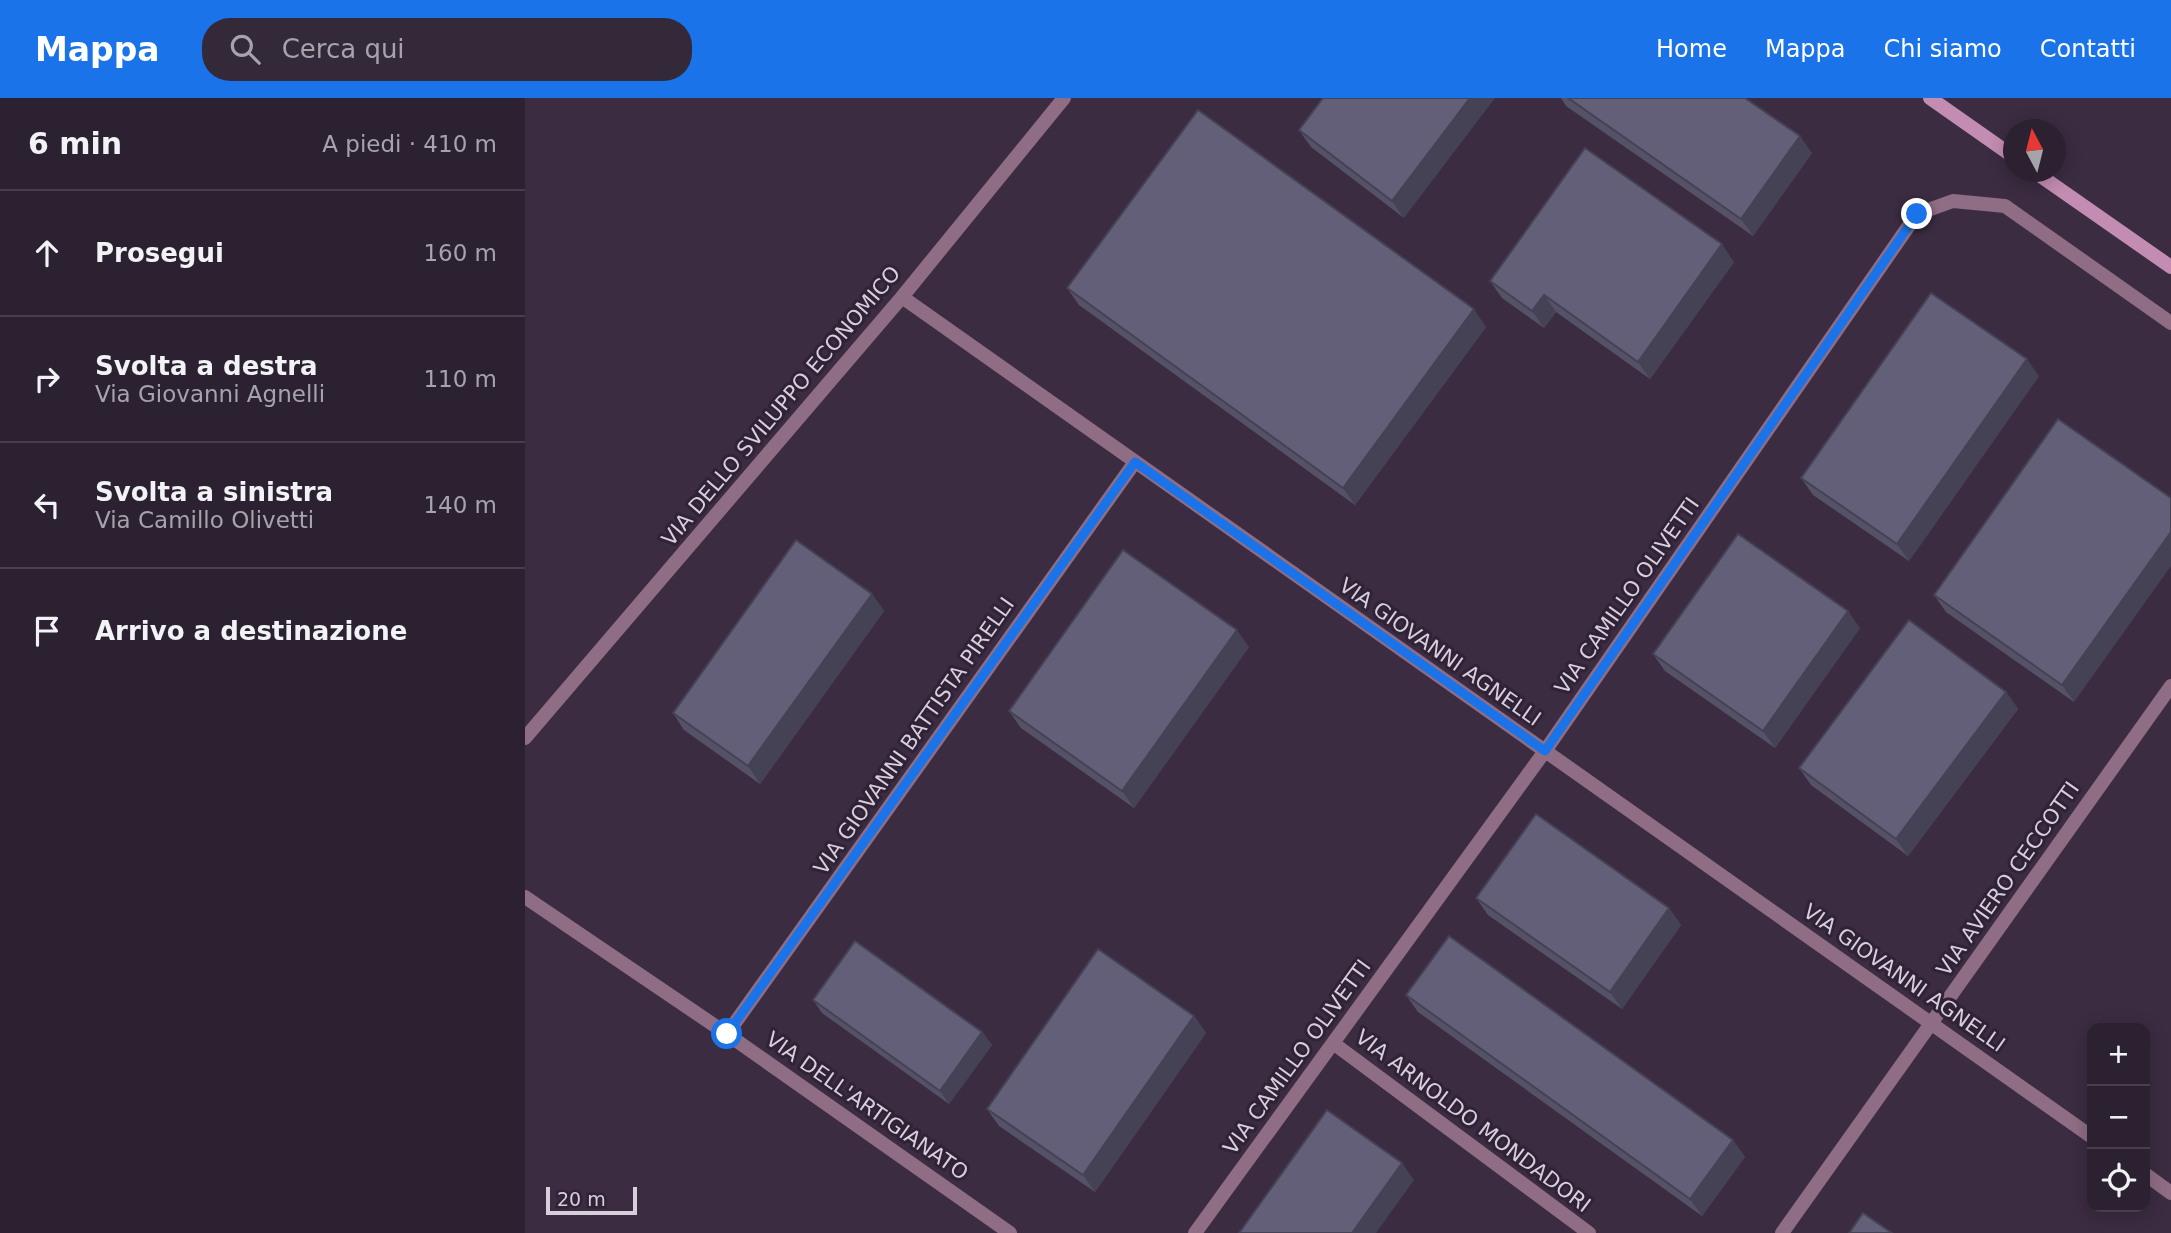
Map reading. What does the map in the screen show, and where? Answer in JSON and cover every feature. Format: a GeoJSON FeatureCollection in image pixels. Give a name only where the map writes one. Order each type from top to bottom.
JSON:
{"type":"FeatureCollection","features":[{"type":"Feature","properties":{"kind":"street","name":"VIA DELLO SVILUPPO ECONOMICO"},"geometry":{"type":"LineString","coordinates":[[525,738],[902,297],[1064,98]]}},
{"type":"Feature","properties":{"kind":"street"},"geometry":{"type":"LineString","coordinates":[[1930,98],[2003,148]]}},
{"type":"Feature","properties":{"kind":"street"},"geometry":{"type":"LineString","coordinates":[[2049,182],[2171,267]]}},
{"type":"Feature","properties":{"kind":"street","name":"VIA CAMILLO OLIVETTI"},"geometry":{"type":"LineString","coordinates":[[1195,1233],[1545,751],[1917,214],[1953,201],[2005,206],[2171,323]]}},
{"type":"Feature","properties":{"kind":"street","name":"VIA GIOVANNI AGNELLI"},"geometry":{"type":"LineString","coordinates":[[902,297],[2087,1133]]}},
{"type":"Feature","properties":{"kind":"street","name":"VIA GIOVANNI BATTISTA PIRELLI"},"geometry":{"type":"LineString","coordinates":[[727,1034],[1135,462]]}},
{"type":"Feature","properties":{"kind":"street","name":"VIA AVIERO CECCOTTI"},"geometry":{"type":"LineString","coordinates":[[1783,1233],[2171,686]]}},
{"type":"Feature","properties":{"kind":"street","name":"VIA DELL'ARTIGIANATO"},"geometry":{"type":"LineString","coordinates":[[525,897],[727,1034],[1010,1233]]}},
{"type":"Feature","properties":{"kind":"street","name":"VIA ARNOLDO MONDADORI"},"geometry":{"type":"LineString","coordinates":[[1333,1043],[1589,1233]]}},
{"type":"Feature","properties":{"kind":"street"},"geometry":{"type":"LineString","coordinates":[[2150,1177],[2171,1192]]}},
{"type":"Feature","properties":{"kind":"building"},"geometry":{"type":"Polygon","coordinates":[[[1323,98],[1470,98],[1392,201],[1299,130],[1323,98]]]}},
{"type":"Feature","properties":{"kind":"building"},"geometry":{"type":"Polygon","coordinates":[[[1568,98],[1745,98],[1800,136],[1741,219],[1568,98]]]}},
{"type":"Feature","properties":{"kind":"building"},"geometry":{"type":"Polygon","coordinates":[[[1198,110],[1474,309],[1343,488],[1067,288],[1198,110]]]}},
{"type":"Feature","properties":{"kind":"building"},"geometry":{"type":"Polygon","coordinates":[[[1585,148],[1722,244],[1638,362],[1544,295],[1532,311],[1490,281],[1585,148]]]}},
{"type":"Feature","properties":{"kind":"building"},"geometry":{"type":"Polygon","coordinates":[[[1931,293],[2027,359],[1897,544],[1801,478],[1931,293]]]}},
{"type":"Feature","properties":{"kind":"building"},"geometry":{"type":"Polygon","coordinates":[[[2058,419],[2171,498],[2171,532],[2062,685],[1934,595],[2058,419]]]}},
{"type":"Feature","properties":{"kind":"building"},"geometry":{"type":"Polygon","coordinates":[[[1738,534],[1848,611],[1763,731],[1653,654],[1738,534]]]}},
{"type":"Feature","properties":{"kind":"building"},"geometry":{"type":"Polygon","coordinates":[[[796,540],[872,594],[748,766],[673,713],[796,540]]]}},
{"type":"Feature","properties":{"kind":"building"},"geometry":{"type":"Polygon","coordinates":[[[1123,550],[1237,630],[1122,791],[1009,711],[1123,550]]]}},
{"type":"Feature","properties":{"kind":"building"},"geometry":{"type":"Polygon","coordinates":[[[1909,620],[2006,692],[1896,839],[1799,768],[1909,620]]]}},
{"type":"Feature","properties":{"kind":"building"},"geometry":{"type":"Polygon","coordinates":[[[1536,814],[1669,908],[1610,992],[1476,898],[1536,814]]]}},
{"type":"Feature","properties":{"kind":"building"},"geometry":{"type":"Polygon","coordinates":[[[1449,936],[1733,1140],[1690,1199],[1406,995],[1449,936]]]}},
{"type":"Feature","properties":{"kind":"building"},"geometry":{"type":"Polygon","coordinates":[[[855,941],[982,1032],[940,1091],[813,1000],[855,941]]]}},
{"type":"Feature","properties":{"kind":"building"},"geometry":{"type":"Polygon","coordinates":[[[1098,949],[1194,1016],[1083,1175],[987,1109],[1098,949]]]}},
{"type":"Feature","properties":{"kind":"building"},"geometry":{"type":"Polygon","coordinates":[[[1327,1110],[1402,1163],[1352,1233],[1239,1233],[1327,1110]]]}},
{"type":"Feature","properties":{"kind":"building"},"geometry":{"type":"Polygon","coordinates":[[[1863,1213],[1892,1233],[1849,1233],[1863,1213]]]}},
{"type":"Feature","properties":{"kind":"route"},"geometry":{"type":"LineString","coordinates":[[727,1034],[1135,462],[1545,751],[1917,214]]}}]}
